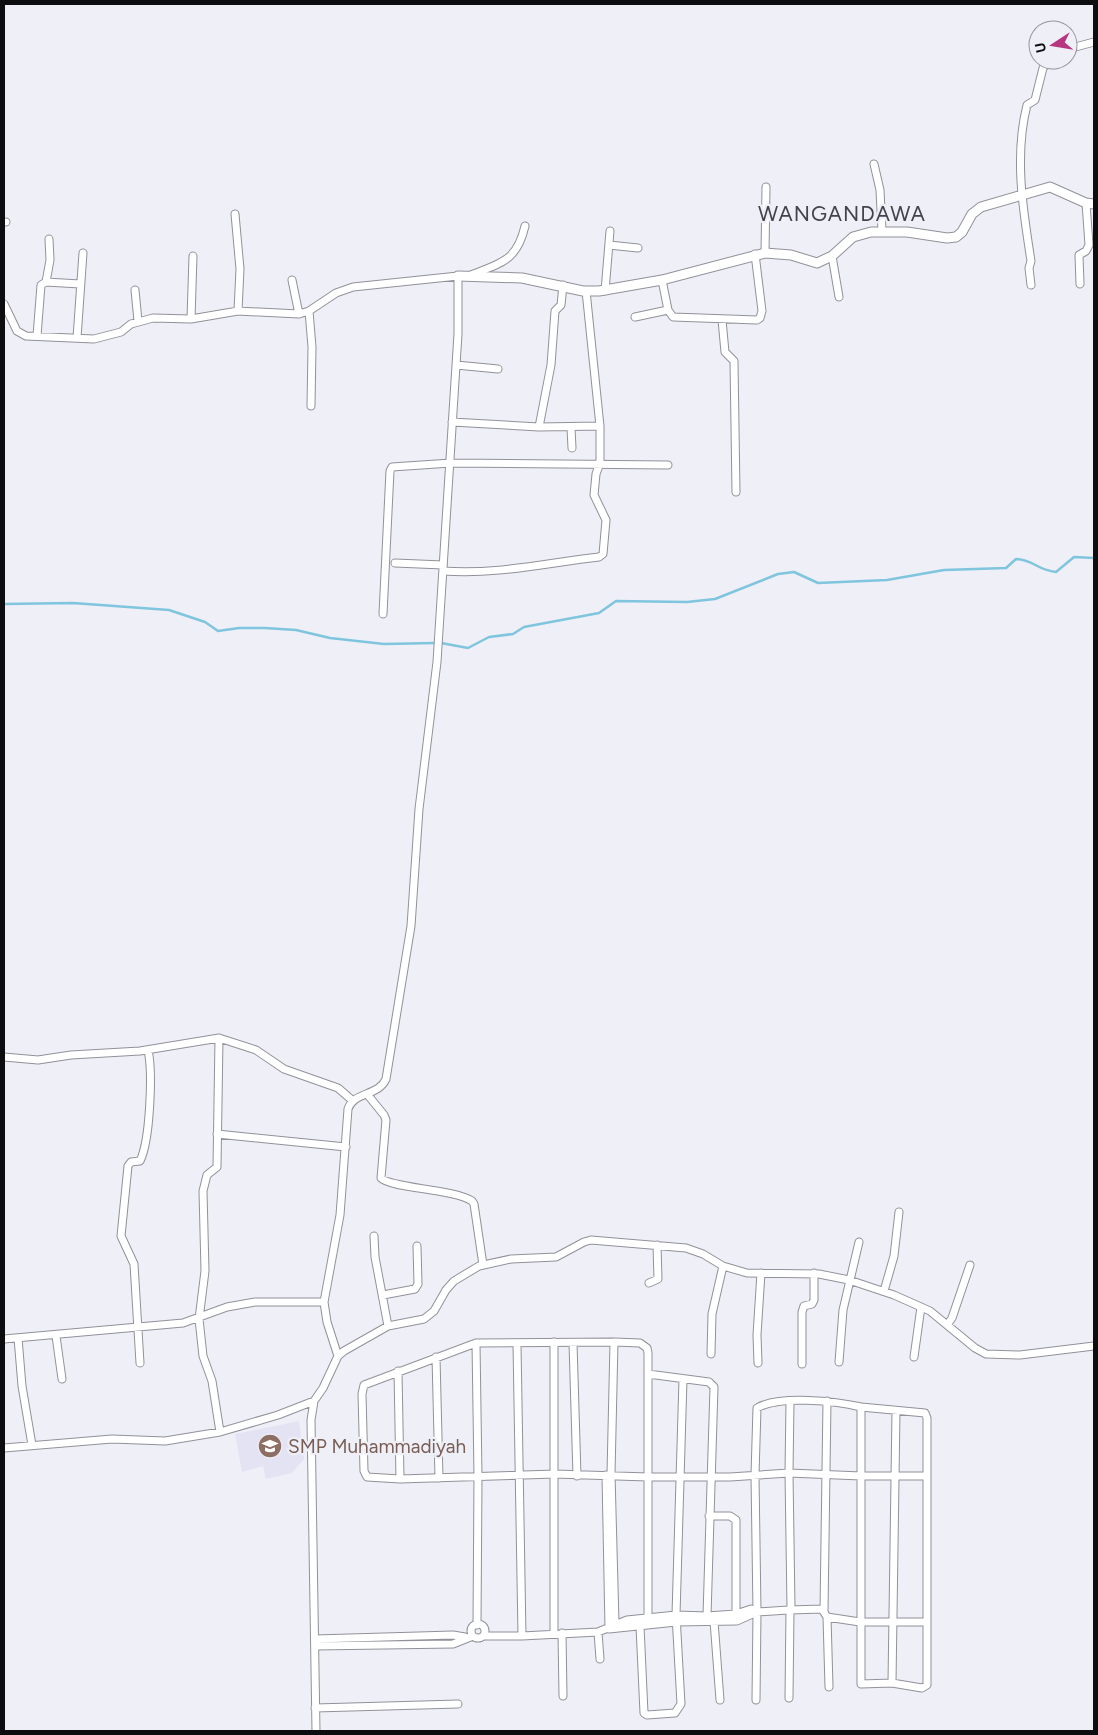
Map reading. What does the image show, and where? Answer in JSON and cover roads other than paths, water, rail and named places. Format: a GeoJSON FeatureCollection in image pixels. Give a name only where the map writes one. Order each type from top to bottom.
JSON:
{"type":"FeatureCollection","features":[{"type":"Feature","properties":{"kind":"street"},"geometry":{"type":"LineString","coordinates":[[1078,46],[1094,42]]}},
{"type":"Feature","properties":{"kind":"street"},"geometry":{"type":"LineString","coordinates":[[1031,285],[1029,268],[1031,261],[1020,166],[1026,111],[1028,105],[1035,100],[1042,70]]}},
{"type":"Feature","properties":{"kind":"street"},"geometry":{"type":"LineString","coordinates":[[874,164],[880,190],[882,231]]}},
{"type":"Feature","properties":{"kind":"street"},"geometry":{"type":"LineString","coordinates":[[766,187],[766,252]]}},
{"type":"Feature","properties":{"kind":"street"},"geometry":{"type":"LineString","coordinates":[[4,304],[17,331],[26,336],[94,339],[122,332],[138,321],[153,318],[191,319],[238,312],[309,311],[336,293],[353,287],[458,276],[522,278],[586,291],[606,291],[662,280],[766,252],[791,255],[817,263],[832,256],[853,238],[882,231],[953,238],[962,232],[978,208],[987,204],[1053,188],[1090,203],[1089,245],[1086,251],[1079,255],[1080,284]]}},
{"type":"Feature","properties":{"kind":"street"},"geometry":{"type":"LineString","coordinates":[[235,214],[239,261],[238,312]]}},
{"type":"Feature","properties":{"kind":"street"},"geometry":{"type":"LineString","coordinates":[[470,276],[492,267],[514,253],[519,247],[525,226]]}},
{"type":"Feature","properties":{"kind":"street"},"geometry":{"type":"LineString","coordinates":[[606,291],[610,231]]}},
{"type":"Feature","properties":{"kind":"street"},"geometry":{"type":"LineString","coordinates":[[46,282],[50,260],[49,239]]}},
{"type":"Feature","properties":{"kind":"street"},"geometry":{"type":"LineString","coordinates":[[609,245],[638,248]]}},
{"type":"Feature","properties":{"kind":"street"},"geometry":{"type":"LineString","coordinates":[[77,338],[83,253]]}},
{"type":"Feature","properties":{"kind":"street"},"geometry":{"type":"LineString","coordinates":[[662,280],[668,310],[673,317],[757,320],[762,315],[755,254]]}},
{"type":"Feature","properties":{"kind":"street"},"geometry":{"type":"LineString","coordinates":[[191,319],[193,256]]}},
{"type":"Feature","properties":{"kind":"street"},"geometry":{"type":"LineString","coordinates":[[832,256],[839,297]]}},
{"type":"Feature","properties":{"kind":"street"},"geometry":{"type":"LineString","coordinates":[[338,1356],[327,1322],[324,1302],[340,1215],[348,1109],[353,1101],[382,1086],[386,1079],[411,926],[420,801],[437,671],[458,334],[458,276]]}},
{"type":"Feature","properties":{"kind":"street"},"geometry":{"type":"LineString","coordinates":[[292,280],[299,312]]}},
{"type":"Feature","properties":{"kind":"street"},"geometry":{"type":"LineString","coordinates":[[37,336],[41,285],[46,282],[80,284]]}},
{"type":"Feature","properties":{"kind":"street"},"geometry":{"type":"LineString","coordinates":[[539,427],[553,350],[555,311],[561,305],[563,285]]}},
{"type":"Feature","properties":{"kind":"street"},"geometry":{"type":"LineString","coordinates":[[135,290],[138,321]]}},
{"type":"Feature","properties":{"kind":"street"},"geometry":{"type":"LineString","coordinates":[[395,562],[492,572],[602,556],[606,520],[593,490],[600,463],[600,426],[586,291]]}},
{"type":"Feature","properties":{"kind":"street"},"geometry":{"type":"LineString","coordinates":[[635,318],[668,310]]}},
{"type":"Feature","properties":{"kind":"street"},"geometry":{"type":"LineString","coordinates":[[309,311],[312,347],[311,406]]}},
{"type":"Feature","properties":{"kind":"street"},"geometry":{"type":"LineString","coordinates":[[722,320],[725,352],[734,361],[736,492]]}},
{"type":"Feature","properties":{"kind":"street"},"geometry":{"type":"LineString","coordinates":[[456,365],[498,369]]}},
{"type":"Feature","properties":{"kind":"street"},"geometry":{"type":"LineString","coordinates":[[452,422],[571,428],[600,426]]}},
{"type":"Feature","properties":{"kind":"street"},"geometry":{"type":"LineString","coordinates":[[571,428],[572,448]]}},
{"type":"Feature","properties":{"kind":"street"},"geometry":{"type":"LineString","coordinates":[[383,614],[391,468],[451,463],[668,465]]}},
{"type":"Feature","properties":{"kind":"street"},"geometry":{"type":"LineString","coordinates":[[4,1057],[38,1060],[71,1055],[148,1050],[219,1038],[256,1050],[284,1069],[338,1088],[353,1101]]}},
{"type":"Feature","properties":{"kind":"street"},"geometry":{"type":"LineString","coordinates":[[219,1038],[217,1167],[207,1175],[203,1191],[205,1270],[199,1319],[203,1356],[212,1380],[220,1432]]}},
{"type":"Feature","properties":{"kind":"street"},"geometry":{"type":"LineString","coordinates":[[140,1363],[134,1264],[125,1248],[121,1231],[128,1166],[131,1162],[140,1162],[144,1150],[149,1099],[148,1050]]}},
{"type":"Feature","properties":{"kind":"street"},"geometry":{"type":"LineString","coordinates":[[367,1094],[384,1114],[386,1120],[380,1178],[384,1182],[414,1185],[472,1201],[483,1265]]}},
{"type":"Feature","properties":{"kind":"street"},"geometry":{"type":"LineString","coordinates":[[218,1134],[346,1147]]}},
{"type":"Feature","properties":{"kind":"street"},"geometry":{"type":"LineString","coordinates":[[886,1286],[894,1256],[899,1212]]}},
{"type":"Feature","properties":{"kind":"street"},"geometry":{"type":"LineString","coordinates":[[374,1236],[375,1257],[388,1326]]}},
{"type":"Feature","properties":{"kind":"street"},"geometry":{"type":"LineString","coordinates":[[316,1731],[311,1420],[314,1401],[323,1388],[338,1356],[388,1326],[424,1319],[434,1312],[446,1290],[454,1281],[483,1265],[511,1259],[556,1257],[584,1242],[592,1240],[657,1245],[692,1250],[723,1266],[747,1273],[850,1276],[886,1286],[949,1322],[975,1348],[995,1356],[1094,1346]]}},
{"type":"Feature","properties":{"kind":"street"},"geometry":{"type":"LineString","coordinates":[[839,1362],[843,1310],[858,1242]]}},
{"type":"Feature","properties":{"kind":"street"},"geometry":{"type":"LineString","coordinates":[[649,1284],[658,1279],[657,1245]]}},
{"type":"Feature","properties":{"kind":"street"},"geometry":{"type":"LineString","coordinates":[[383,1295],[416,1289],[418,1284],[417,1246]]}},
{"type":"Feature","properties":{"kind":"street"},"geometry":{"type":"LineString","coordinates":[[949,1322],[970,1265]]}},
{"type":"Feature","properties":{"kind":"street"},"geometry":{"type":"LineString","coordinates":[[711,1354],[712,1314],[723,1266]]}},
{"type":"Feature","properties":{"kind":"street"},"geometry":{"type":"LineString","coordinates":[[758,1363],[757,1335],[761,1273]]}},
{"type":"Feature","properties":{"kind":"street"},"geometry":{"type":"LineString","coordinates":[[802,1364],[802,1312],[804,1306],[812,1304],[814,1300],[814,1274]]}},
{"type":"Feature","properties":{"kind":"street"},"geometry":{"type":"LineString","coordinates":[[4,1339],[56,1336],[183,1323],[199,1319],[227,1307],[255,1302],[324,1302]]}},
{"type":"Feature","properties":{"kind":"street"},"geometry":{"type":"LineString","coordinates":[[914,1357],[921,1307]]}},
{"type":"Feature","properties":{"kind":"street"},"geometry":{"type":"LineString","coordinates":[[56,1336],[62,1379]]}},
{"type":"Feature","properties":{"kind":"street"},"geometry":{"type":"LineString","coordinates":[[18,1338],[22,1386],[32,1445]]}},
{"type":"Feature","properties":{"kind":"street"},"geometry":{"type":"LineString","coordinates":[[554,1342],[558,1634],[563,1696]]}},
{"type":"Feature","properties":{"kind":"street"},"geometry":{"type":"LineString","coordinates":[[609,1629],[609,1475],[614,1342]]}},
{"type":"Feature","properties":{"kind":"street"},"geometry":{"type":"LineString","coordinates":[[648,1625],[649,1617],[648,1476],[648,1352],[643,1344],[614,1342],[476,1343],[368,1382],[362,1388],[364,1474],[370,1478],[400,1479],[556,1474],[577,1476],[648,1476],[680,1475],[711,1476],[789,1473],[926,1476]]}},
{"type":"Feature","properties":{"kind":"street"},"geometry":{"type":"LineString","coordinates":[[315,1643],[454,1644],[469,1636],[477,1625],[478,1477],[476,1343]]}},
{"type":"Feature","properties":{"kind":"street"},"geometry":{"type":"LineString","coordinates":[[573,1343],[577,1476]]}},
{"type":"Feature","properties":{"kind":"street"},"geometry":{"type":"LineString","coordinates":[[518,1344],[518,1475],[522,1636]]}},
{"type":"Feature","properties":{"kind":"street"},"geometry":{"type":"LineString","coordinates":[[436,1357],[439,1478]]}},
{"type":"Feature","properties":{"kind":"street"},"geometry":{"type":"LineString","coordinates":[[398,1371],[400,1479]]}},
{"type":"Feature","properties":{"kind":"street"},"geometry":{"type":"LineString","coordinates":[[648,1374],[709,1382],[714,1387],[706,1616]]}},
{"type":"Feature","properties":{"kind":"street"},"geometry":{"type":"LineString","coordinates":[[640,1626],[644,1713],[647,1715],[670,1715],[675,1713],[681,1704],[676,1618],[683,1379]]}},
{"type":"Feature","properties":{"kind":"street"},"geometry":{"type":"LineString","coordinates":[[789,1698],[790,1400]]}},
{"type":"Feature","properties":{"kind":"street"},"geometry":{"type":"LineString","coordinates":[[756,1700],[754,1611],[757,1408],[790,1400],[828,1402],[925,1413],[927,1418],[926,1687],[892,1683],[861,1684],[861,1407]]}},
{"type":"Feature","properties":{"kind":"street"},"geometry":{"type":"LineString","coordinates":[[4,1448],[112,1439],[165,1441],[220,1432],[278,1415],[314,1401]]}},
{"type":"Feature","properties":{"kind":"street"},"geometry":{"type":"LineString","coordinates":[[828,1402],[826,1614],[829,1687]]}},
{"type":"Feature","properties":{"kind":"street"},"geometry":{"type":"LineString","coordinates":[[892,1683],[891,1622],[896,1411]]}},
{"type":"Feature","properties":{"kind":"street"},"geometry":{"type":"LineString","coordinates":[[609,1475],[615,1623]]}},
{"type":"Feature","properties":{"kind":"street"},"geometry":{"type":"LineString","coordinates":[[709,1516],[724,1515],[736,1520],[737,1617]]}},
{"type":"Feature","properties":{"kind":"street"},"geometry":{"type":"LineString","coordinates":[[609,1629],[615,1623],[649,1617],[714,1621],[737,1617],[754,1611],[819,1609],[826,1614],[860,1622],[926,1622]]}},
{"type":"Feature","properties":{"kind":"street"},"geometry":{"type":"LineString","coordinates":[[469,1636],[478,1638],[483,1636],[598,1632],[648,1625],[676,1618],[706,1616],[737,1617]]}},
{"type":"Feature","properties":{"kind":"street"},"geometry":{"type":"LineString","coordinates":[[714,1621],[720,1700]]}},
{"type":"Feature","properties":{"kind":"street"},"geometry":{"type":"LineString","coordinates":[[477,1625],[484,1628],[483,1636]]}},
{"type":"Feature","properties":{"kind":"street"},"geometry":{"type":"LineString","coordinates":[[598,1632],[600,1659]]}},
{"type":"Feature","properties":{"kind":"street"},"geometry":{"type":"LineString","coordinates":[[315,1708],[458,1704]]}},
{"type":"Feature","properties":{"kind":"waterway"},"geometry":{"type":"LineString","coordinates":[[441,643],[468,648],[489,637],[513,634],[524,627],[599,613],[616,601],[687,602],[715,599],[778,574],[794,572],[818,583],[887,580],[944,570],[1006,568],[1016,559],[1056,572],[1074,557],[1094,558]]}},
{"type":"Feature","properties":{"kind":"waterway"},"geometry":{"type":"LineString","coordinates":[[4,604],[73,603],[169,610],[205,622],[218,631],[239,628],[265,628],[296,630],[330,638],[384,644],[435,643]]}},
{"type":"Feature","properties":{"kind":"place","name":"SMP Muhammadiyah"},"geometry":{"type":"Point","coordinates":[270,1446]}},
{"type":"Feature","properties":{"kind":"district","name":"WANGANDAWA"},"geometry":{"type":"Point","coordinates":[842,214]}}]}
